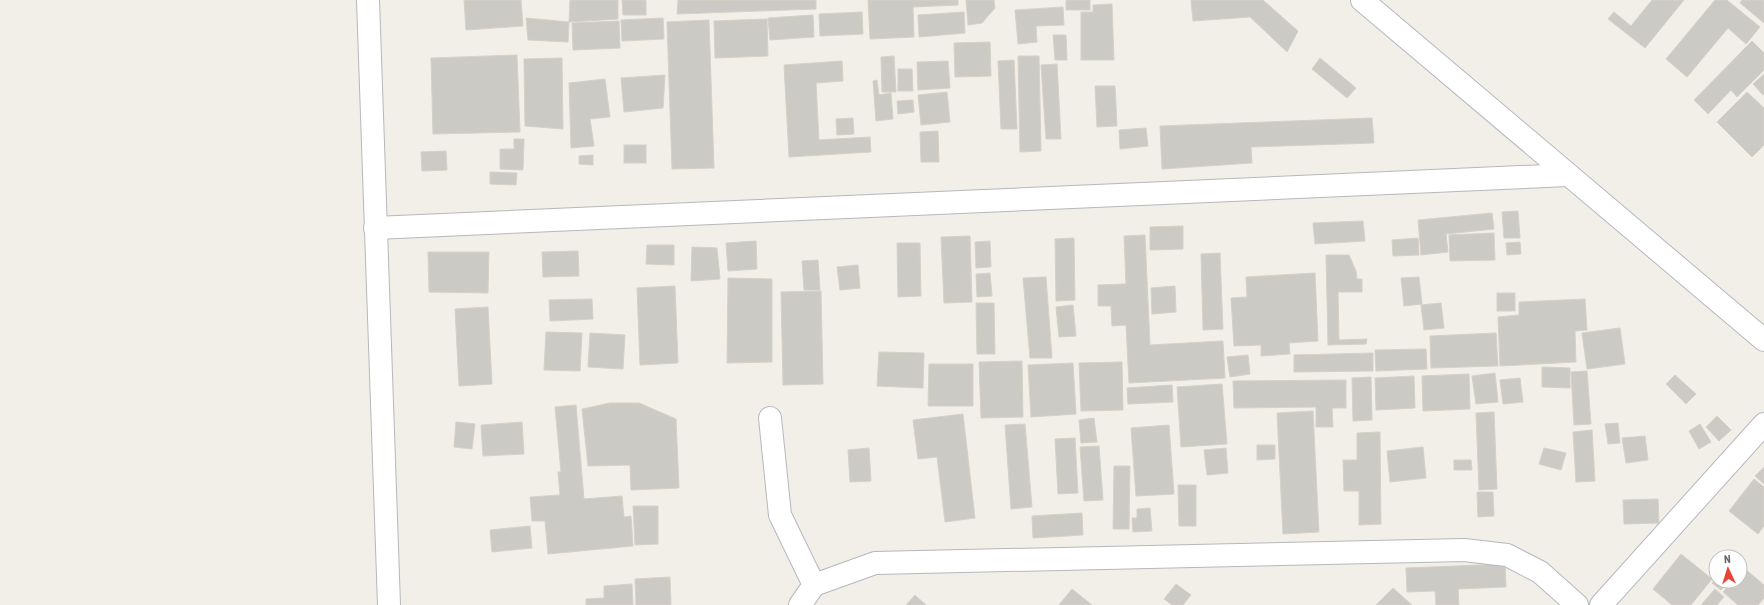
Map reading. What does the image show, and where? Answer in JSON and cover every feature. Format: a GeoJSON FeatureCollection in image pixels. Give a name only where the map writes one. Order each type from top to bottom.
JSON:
{"type":"FeatureCollection","features":[{"type":"Feature","properties":{"kind":"street"},"geometry":{"type":"LineString","coordinates":[[368,0],[389,605]]}},
{"type":"Feature","properties":{"kind":"street"},"geometry":{"type":"LineString","coordinates":[[1362,0],[1764,340]]}},
{"type":"Feature","properties":{"kind":"street"},"geometry":{"type":"LineString","coordinates":[[375,228],[1568,175]]}},
{"type":"Feature","properties":{"kind":"street"},"geometry":{"type":"LineString","coordinates":[[770,418],[780,515],[814,585]]}},
{"type":"Feature","properties":{"kind":"street"},"geometry":{"type":"LineString","coordinates":[[1601,605],[1764,424]]}},
{"type":"Feature","properties":{"kind":"street"},"geometry":{"type":"LineString","coordinates":[[800,605],[814,585],[875,563],[1464,550],[1507,555],[1540,572],[1576,605]]}},
{"type":"Feature","properties":{"kind":"building"},"geometry":{"type":"Polygon","coordinates":[[[464,0],[521,0],[523,26],[466,30],[464,0]]]}},
{"type":"Feature","properties":{"kind":"building"},"geometry":{"type":"Polygon","coordinates":[[[570,0],[618,0],[618,19],[569,22],[570,0]]]}},
{"type":"Feature","properties":{"kind":"building"},"geometry":{"type":"Polygon","coordinates":[[[622,0],[646,0],[646,15],[623,15],[622,0]]]}},
{"type":"Feature","properties":{"kind":"building"},"geometry":{"type":"Polygon","coordinates":[[[678,0],[816,0],[816,9],[677,14],[678,0]]]}},
{"type":"Feature","properties":{"kind":"building"},"geometry":{"type":"Polygon","coordinates":[[[868,0],[958,0],[958,5],[913,7],[914,37],[870,39],[868,0]]]}},
{"type":"Feature","properties":{"kind":"building"},"geometry":{"type":"Polygon","coordinates":[[[966,0],[994,0],[995,8],[982,23],[968,25],[966,0]]]}},
{"type":"Feature","properties":{"kind":"building"},"geometry":{"type":"Polygon","coordinates":[[[1066,0],[1090,0],[1090,10],[1066,10],[1066,0]]]}},
{"type":"Feature","properties":{"kind":"building"},"geometry":{"type":"Polygon","coordinates":[[[1191,0],[1263,0],[1298,31],[1287,52],[1250,17],[1193,21],[1191,0]]]}},
{"type":"Feature","properties":{"kind":"building"},"geometry":{"type":"Polygon","coordinates":[[[1652,0],[1684,0],[1645,48],[1608,19],[1614,12],[1631,26],[1652,0]]]}},
{"type":"Feature","properties":{"kind":"building"},"geometry":{"type":"Polygon","coordinates":[[[1715,0],[1727,0],[1760,27],[1746,44],[1728,28],[1687,77],[1666,59],[1715,0]]]}},
{"type":"Feature","properties":{"kind":"building"},"geometry":{"type":"Polygon","coordinates":[[[1742,0],[1764,0],[1764,23],[1740,3],[1742,0]]]}},
{"type":"Feature","properties":{"kind":"building"},"geometry":{"type":"Polygon","coordinates":[[[1112,4],[1114,60],[1081,60],[1081,12],[1093,12],[1093,5],[1112,4]]]}},
{"type":"Feature","properties":{"kind":"building"},"geometry":{"type":"Polygon","coordinates":[[[1063,7],[1064,25],[1036,26],[1037,42],[1018,44],[1015,10],[1063,7]]]}},
{"type":"Feature","properties":{"kind":"building"},"geometry":{"type":"Polygon","coordinates":[[[862,12],[863,34],[820,36],[819,14],[862,12]]]}},
{"type":"Feature","properties":{"kind":"building"},"geometry":{"type":"Polygon","coordinates":[[[964,12],[965,33],[919,37],[918,15],[964,12]]]}},
{"type":"Feature","properties":{"kind":"building"},"geometry":{"type":"Polygon","coordinates":[[[813,15],[814,37],[770,40],[768,18],[813,15]]]}},
{"type":"Feature","properties":{"kind":"building"},"geometry":{"type":"Polygon","coordinates":[[[526,18],[569,22],[568,42],[528,40],[526,18]]]}},
{"type":"Feature","properties":{"kind":"building"},"geometry":{"type":"Polygon","coordinates":[[[663,18],[664,39],[622,41],[621,20],[663,18]]]}},
{"type":"Feature","properties":{"kind":"building"},"geometry":{"type":"Polygon","coordinates":[[[767,19],[768,56],[715,58],[714,21],[767,19]]]}},
{"type":"Feature","properties":{"kind":"building"},"geometry":{"type":"Polygon","coordinates":[[[709,20],[714,168],[672,169],[667,22],[709,20]]]}},
{"type":"Feature","properties":{"kind":"building"},"geometry":{"type":"Polygon","coordinates":[[[619,21],[620,48],[573,50],[572,23],[619,21]]]}},
{"type":"Feature","properties":{"kind":"building"},"geometry":{"type":"Polygon","coordinates":[[[1053,35],[1066,35],[1067,60],[1055,60],[1053,35]]]}},
{"type":"Feature","properties":{"kind":"building"},"geometry":{"type":"Polygon","coordinates":[[[1752,41],[1764,53],[1764,70],[1737,97],[1731,90],[1708,114],[1694,100],[1752,41]]]}},
{"type":"Feature","properties":{"kind":"building"},"geometry":{"type":"Polygon","coordinates":[[[990,42],[991,76],[955,77],[954,43],[990,42]]]}},
{"type":"Feature","properties":{"kind":"building"},"geometry":{"type":"Polygon","coordinates":[[[517,55],[520,132],[433,134],[431,58],[517,55]]]}},
{"type":"Feature","properties":{"kind":"building"},"geometry":{"type":"Polygon","coordinates":[[[894,56],[896,92],[882,92],[881,57],[894,56]]]}},
{"type":"Feature","properties":{"kind":"building"},"geometry":{"type":"Polygon","coordinates":[[[1018,56],[1039,56],[1041,151],[1020,152],[1018,56]]]}},
{"type":"Feature","properties":{"kind":"building"},"geometry":{"type":"Polygon","coordinates":[[[562,58],[563,129],[525,126],[524,59],[562,58]]]}},
{"type":"Feature","properties":{"kind":"building"},"geometry":{"type":"Polygon","coordinates":[[[1320,58],[1356,88],[1347,98],[1312,69],[1320,58]]]}},
{"type":"Feature","properties":{"kind":"building"},"geometry":{"type":"Polygon","coordinates":[[[1014,60],[1017,129],[1001,129],[998,61],[1014,60]]]}},
{"type":"Feature","properties":{"kind":"building"},"geometry":{"type":"Polygon","coordinates":[[[842,61],[843,81],[816,83],[819,140],[870,137],[871,152],[789,157],[784,65],[842,61]]]}},
{"type":"Feature","properties":{"kind":"building"},"geometry":{"type":"Polygon","coordinates":[[[948,61],[950,88],[918,90],[917,62],[948,61]]]}},
{"type":"Feature","properties":{"kind":"building"},"geometry":{"type":"Polygon","coordinates":[[[1057,64],[1061,139],[1046,139],[1041,65],[1057,64]]]}},
{"type":"Feature","properties":{"kind":"building"},"geometry":{"type":"Polygon","coordinates":[[[898,69],[912,69],[913,91],[898,91],[898,69]]]}},
{"type":"Feature","properties":{"kind":"building"},"geometry":{"type":"Polygon","coordinates":[[[1764,74],[1764,94],[1763,95],[1753,84],[1764,74]]]}},
{"type":"Feature","properties":{"kind":"building"},"geometry":{"type":"Polygon","coordinates":[[[665,75],[663,108],[624,112],[621,78],[665,75]]]}},
{"type":"Feature","properties":{"kind":"building"},"geometry":{"type":"Polygon","coordinates":[[[605,79],[610,117],[590,119],[594,146],[571,148],[569,83],[605,79]]]}},
{"type":"Feature","properties":{"kind":"building"},"geometry":{"type":"Polygon","coordinates":[[[877,80],[879,95],[891,93],[893,119],[876,121],[873,81],[877,80]]]}},
{"type":"Feature","properties":{"kind":"building"},"geometry":{"type":"Polygon","coordinates":[[[1095,86],[1115,86],[1117,126],[1097,127],[1095,86]]]}},
{"type":"Feature","properties":{"kind":"building"},"geometry":{"type":"Polygon","coordinates":[[[947,92],[950,122],[921,125],[918,95],[947,92]]]}},
{"type":"Feature","properties":{"kind":"building"},"geometry":{"type":"Polygon","coordinates":[[[1747,92],[1764,108],[1764,145],[1752,157],[1717,122],[1747,92]]]}},
{"type":"Feature","properties":{"kind":"building"},"geometry":{"type":"Polygon","coordinates":[[[913,100],[914,112],[898,114],[897,101],[913,100]]]}},
{"type":"Feature","properties":{"kind":"building"},"geometry":{"type":"Polygon","coordinates":[[[853,118],[854,134],[837,135],[836,119],[853,118]]]}},
{"type":"Feature","properties":{"kind":"building"},"geometry":{"type":"Polygon","coordinates":[[[1372,118],[1374,143],[1251,147],[1252,163],[1162,169],[1160,126],[1372,118]]]}},
{"type":"Feature","properties":{"kind":"building"},"geometry":{"type":"Polygon","coordinates":[[[1146,128],[1148,146],[1120,149],[1119,130],[1146,128]]]}},
{"type":"Feature","properties":{"kind":"building"},"geometry":{"type":"Polygon","coordinates":[[[938,131],[939,162],[921,162],[920,132],[938,131]]]}},
{"type":"Feature","properties":{"kind":"building"},"geometry":{"type":"Polygon","coordinates":[[[514,139],[524,139],[523,170],[500,169],[500,149],[514,149],[514,139]]]}},
{"type":"Feature","properties":{"kind":"building"},"geometry":{"type":"Polygon","coordinates":[[[624,145],[646,145],[646,163],[624,163],[624,145]]]}},
{"type":"Feature","properties":{"kind":"building"},"geometry":{"type":"Polygon","coordinates":[[[446,151],[447,170],[422,171],[421,152],[446,151]]]}},
{"type":"Feature","properties":{"kind":"building"},"geometry":{"type":"Polygon","coordinates":[[[593,155],[593,165],[579,164],[579,156],[593,155]]]}},
{"type":"Feature","properties":{"kind":"building"},"geometry":{"type":"Polygon","coordinates":[[[490,172],[517,173],[516,185],[490,184],[490,172]]]}},
{"type":"Feature","properties":{"kind":"building"},"geometry":{"type":"Polygon","coordinates":[[[1518,211],[1520,238],[1504,238],[1502,212],[1518,211]]]}},
{"type":"Feature","properties":{"kind":"building"},"geometry":{"type":"Polygon","coordinates":[[[1492,213],[1494,229],[1446,234],[1448,252],[1421,255],[1418,220],[1492,213]]]}},
{"type":"Feature","properties":{"kind":"building"},"geometry":{"type":"Polygon","coordinates":[[[1363,221],[1365,241],[1315,244],[1313,223],[1363,221]]]}},
{"type":"Feature","properties":{"kind":"building"},"geometry":{"type":"Polygon","coordinates":[[[1183,226],[1183,249],[1150,250],[1150,227],[1183,226]]]}},
{"type":"Feature","properties":{"kind":"building"},"geometry":{"type":"Polygon","coordinates":[[[1494,233],[1495,260],[1450,261],[1449,235],[1494,233]]]}},
{"type":"Feature","properties":{"kind":"building"},"geometry":{"type":"Polygon","coordinates":[[[1145,235],[1150,345],[1223,341],[1225,378],[1129,383],[1126,325],[1112,326],[1111,306],[1098,306],[1098,285],[1126,284],[1124,236],[1145,235]]]}},
{"type":"Feature","properties":{"kind":"building"},"geometry":{"type":"Polygon","coordinates":[[[970,236],[972,302],[944,303],[941,237],[970,236]]]}},
{"type":"Feature","properties":{"kind":"building"},"geometry":{"type":"Polygon","coordinates":[[[1074,238],[1075,300],[1056,301],[1055,239],[1074,238]]]}},
{"type":"Feature","properties":{"kind":"building"},"geometry":{"type":"Polygon","coordinates":[[[1418,238],[1419,255],[1393,256],[1392,240],[1418,238]]]}},
{"type":"Feature","properties":{"kind":"building"},"geometry":{"type":"Polygon","coordinates":[[[756,241],[757,269],[728,271],[726,243],[756,241]]]}},
{"type":"Feature","properties":{"kind":"building"},"geometry":{"type":"Polygon","coordinates":[[[990,241],[991,267],[976,268],[975,242],[990,241]]]}},
{"type":"Feature","properties":{"kind":"building"},"geometry":{"type":"Polygon","coordinates":[[[1520,242],[1521,254],[1507,255],[1506,243],[1520,242]]]}},
{"type":"Feature","properties":{"kind":"building"},"geometry":{"type":"Polygon","coordinates":[[[897,243],[920,243],[921,296],[898,297],[897,243]]]}},
{"type":"Feature","properties":{"kind":"building"},"geometry":{"type":"Polygon","coordinates":[[[647,245],[674,245],[674,265],[646,264],[647,245]]]}},
{"type":"Feature","properties":{"kind":"building"},"geometry":{"type":"Polygon","coordinates":[[[692,247],[717,248],[720,279],[691,281],[692,247]]]}},
{"type":"Feature","properties":{"kind":"building"},"geometry":{"type":"Polygon","coordinates":[[[578,251],[579,276],[543,277],[542,252],[578,251]]]}},
{"type":"Feature","properties":{"kind":"building"},"geometry":{"type":"Polygon","coordinates":[[[428,252],[489,252],[488,293],[429,292],[428,252]]]}},
{"type":"Feature","properties":{"kind":"building"},"geometry":{"type":"Polygon","coordinates":[[[1220,253],[1223,329],[1203,330],[1201,254],[1220,253]]]}},
{"type":"Feature","properties":{"kind":"building"},"geometry":{"type":"Polygon","coordinates":[[[1326,255],[1349,255],[1356,271],[1357,279],[1362,279],[1362,292],[1338,292],[1339,340],[1367,339],[1366,344],[1328,345],[1326,255]]]}},
{"type":"Feature","properties":{"kind":"building"},"geometry":{"type":"Polygon","coordinates":[[[818,260],[820,290],[804,290],[802,261],[818,260]]]}},
{"type":"Feature","properties":{"kind":"building"},"geometry":{"type":"Polygon","coordinates":[[[858,265],[860,288],[840,290],[837,267],[858,265]]]}},
{"type":"Feature","properties":{"kind":"building"},"geometry":{"type":"Polygon","coordinates":[[[990,273],[992,296],[977,297],[976,274],[990,273]]]}},
{"type":"Feature","properties":{"kind":"building"},"geometry":{"type":"Polygon","coordinates":[[[1315,273],[1318,341],[1289,343],[1290,354],[1261,356],[1261,345],[1234,346],[1231,298],[1247,297],[1246,277],[1315,273]]]}},
{"type":"Feature","properties":{"kind":"building"},"geometry":{"type":"Polygon","coordinates":[[[1046,277],[1052,358],[1030,358],[1023,278],[1046,277]]]}},
{"type":"Feature","properties":{"kind":"building"},"geometry":{"type":"Polygon","coordinates":[[[1419,277],[1422,304],[1404,306],[1401,278],[1419,277]]]}},
{"type":"Feature","properties":{"kind":"building"},"geometry":{"type":"Polygon","coordinates":[[[728,278],[772,279],[772,362],[727,363],[728,278]]]}},
{"type":"Feature","properties":{"kind":"building"},"geometry":{"type":"Polygon","coordinates":[[[675,286],[678,363],[640,365],[637,288],[675,286]]]}},
{"type":"Feature","properties":{"kind":"building"},"geometry":{"type":"Polygon","coordinates":[[[1175,286],[1176,312],[1152,314],[1151,288],[1175,286]]]}},
{"type":"Feature","properties":{"kind":"building"},"geometry":{"type":"Polygon","coordinates":[[[821,291],[823,384],[783,385],[781,292],[821,291]]]}},
{"type":"Feature","properties":{"kind":"building"},"geometry":{"type":"Polygon","coordinates":[[[1497,293],[1515,293],[1515,311],[1497,311],[1497,293]]]}},
{"type":"Feature","properties":{"kind":"building"},"geometry":{"type":"Polygon","coordinates":[[[592,299],[593,319],[550,321],[549,300],[592,299]]]}},
{"type":"Feature","properties":{"kind":"building"},"geometry":{"type":"Polygon","coordinates":[[[1585,299],[1587,330],[1575,331],[1576,362],[1500,366],[1498,317],[1519,315],[1519,302],[1585,299]]]}},
{"type":"Feature","properties":{"kind":"building"},"geometry":{"type":"Polygon","coordinates":[[[976,303],[994,303],[995,354],[977,354],[976,303]]]}},
{"type":"Feature","properties":{"kind":"building"},"geometry":{"type":"Polygon","coordinates":[[[1441,303],[1444,328],[1424,330],[1421,305],[1441,303]]]}},
{"type":"Feature","properties":{"kind":"building"},"geometry":{"type":"Polygon","coordinates":[[[1073,305],[1076,336],[1059,337],[1056,307],[1073,305]]]}},
{"type":"Feature","properties":{"kind":"building"},"geometry":{"type":"Polygon","coordinates":[[[488,307],[492,384],[459,386],[455,309],[488,307]]]}},
{"type":"Feature","properties":{"kind":"building"},"geometry":{"type":"Polygon","coordinates":[[[1620,328],[1625,364],[1587,369],[1582,333],[1620,328]]]}},
{"type":"Feature","properties":{"kind":"building"},"geometry":{"type":"Polygon","coordinates":[[[546,332],[582,333],[580,371],[544,370],[546,332]]]}},
{"type":"Feature","properties":{"kind":"building"},"geometry":{"type":"Polygon","coordinates":[[[590,333],[625,335],[623,369],[588,367],[590,333]]]}},
{"type":"Feature","properties":{"kind":"building"},"geometry":{"type":"Polygon","coordinates":[[[1496,333],[1498,366],[1431,368],[1430,336],[1496,333]]]}},
{"type":"Feature","properties":{"kind":"building"},"geometry":{"type":"Polygon","coordinates":[[[1426,349],[1427,369],[1376,371],[1375,350],[1426,349]]]}},
{"type":"Feature","properties":{"kind":"building"},"geometry":{"type":"Polygon","coordinates":[[[879,352],[924,353],[923,388],[877,386],[879,352]]]}},
{"type":"Feature","properties":{"kind":"building"},"geometry":{"type":"Polygon","coordinates":[[[1373,353],[1373,371],[1294,372],[1294,355],[1373,353]]]}},
{"type":"Feature","properties":{"kind":"building"},"geometry":{"type":"Polygon","coordinates":[[[1248,355],[1250,374],[1230,377],[1227,357],[1248,355]]]}},
{"type":"Feature","properties":{"kind":"building"},"geometry":{"type":"Polygon","coordinates":[[[1022,361],[1023,417],[981,418],[979,362],[1022,361]]]}},
{"type":"Feature","properties":{"kind":"building"},"geometry":{"type":"Polygon","coordinates":[[[1122,362],[1123,410],[1081,411],[1079,363],[1122,362]]]}},
{"type":"Feature","properties":{"kind":"building"},"geometry":{"type":"Polygon","coordinates":[[[1073,363],[1076,414],[1031,417],[1028,365],[1073,363]]]}},
{"type":"Feature","properties":{"kind":"building"},"geometry":{"type":"Polygon","coordinates":[[[929,364],[973,364],[973,406],[928,406],[929,364]]]}},
{"type":"Feature","properties":{"kind":"building"},"geometry":{"type":"Polygon","coordinates":[[[1542,367],[1570,368],[1570,388],[1542,387],[1542,367]]]}},
{"type":"Feature","properties":{"kind":"building"},"geometry":{"type":"Polygon","coordinates":[[[1587,371],[1591,424],[1574,425],[1571,372],[1587,371]]]}},
{"type":"Feature","properties":{"kind":"building"},"geometry":{"type":"Polygon","coordinates":[[[1495,373],[1498,402],[1476,404],[1472,376],[1495,373]]]}},
{"type":"Feature","properties":{"kind":"building"},"geometry":{"type":"Polygon","coordinates":[[[1469,374],[1470,409],[1423,411],[1422,376],[1469,374]]]}},
{"type":"Feature","properties":{"kind":"building"},"geometry":{"type":"Polygon","coordinates":[[[1675,375],[1696,394],[1686,404],[1666,384],[1675,375]]]}},
{"type":"Feature","properties":{"kind":"building"},"geometry":{"type":"Polygon","coordinates":[[[1414,376],[1415,408],[1376,410],[1375,378],[1414,376]]]}},
{"type":"Feature","properties":{"kind":"building"},"geometry":{"type":"Polygon","coordinates":[[[1371,377],[1372,420],[1353,421],[1352,378],[1371,377]]]}},
{"type":"Feature","properties":{"kind":"building"},"geometry":{"type":"Polygon","coordinates":[[[1520,378],[1523,402],[1503,404],[1500,380],[1520,378]]]}},
{"type":"Feature","properties":{"kind":"building"},"geometry":{"type":"Polygon","coordinates":[[[1346,380],[1346,408],[1332,408],[1333,427],[1316,427],[1316,407],[1234,408],[1233,381],[1346,380]]]}},
{"type":"Feature","properties":{"kind":"building"},"geometry":{"type":"Polygon","coordinates":[[[1222,384],[1227,444],[1181,447],[1177,387],[1222,384]]]}},
{"type":"Feature","properties":{"kind":"building"},"geometry":{"type":"Polygon","coordinates":[[[1172,385],[1173,402],[1128,404],[1127,388],[1172,385]]]}},
{"type":"Feature","properties":{"kind":"building"},"geometry":{"type":"Polygon","coordinates":[[[610,403],[639,403],[676,419],[679,488],[631,490],[630,465],[588,466],[582,409],[610,403]]]}},
{"type":"Feature","properties":{"kind":"building"},"geometry":{"type":"Polygon","coordinates":[[[576,405],[584,499],[622,496],[624,517],[631,516],[633,546],[548,554],[545,521],[532,521],[530,497],[560,495],[558,472],[561,472],[555,407],[576,405]]]}},
{"type":"Feature","properties":{"kind":"building"},"geometry":{"type":"Polygon","coordinates":[[[1313,411],[1319,532],[1283,534],[1277,413],[1313,411]]]}},
{"type":"Feature","properties":{"kind":"building"},"geometry":{"type":"Polygon","coordinates":[[[1494,412],[1497,489],[1479,490],[1476,413],[1494,412]]]}},
{"type":"Feature","properties":{"kind":"building"},"geometry":{"type":"Polygon","coordinates":[[[963,414],[975,518],[945,522],[937,457],[918,459],[913,420],[963,414]]]}},
{"type":"Feature","properties":{"kind":"building"},"geometry":{"type":"Polygon","coordinates":[[[1717,416],[1731,430],[1719,441],[1706,427],[1717,416]]]}},
{"type":"Feature","properties":{"kind":"building"},"geometry":{"type":"Polygon","coordinates":[[[1094,418],[1097,442],[1081,443],[1079,420],[1094,418]]]}},
{"type":"Feature","properties":{"kind":"building"},"geometry":{"type":"Polygon","coordinates":[[[456,422],[475,424],[472,449],[454,447],[456,422]]]}},
{"type":"Feature","properties":{"kind":"building"},"geometry":{"type":"Polygon","coordinates":[[[522,422],[524,454],[483,456],[481,425],[522,422]]]}},
{"type":"Feature","properties":{"kind":"building"},"geometry":{"type":"Polygon","coordinates":[[[1618,423],[1620,443],[1608,444],[1605,424],[1618,423]]]}},
{"type":"Feature","properties":{"kind":"building"},"geometry":{"type":"Polygon","coordinates":[[[1025,424],[1032,507],[1011,509],[1005,425],[1025,424]]]}},
{"type":"Feature","properties":{"kind":"building"},"geometry":{"type":"Polygon","coordinates":[[[1700,424],[1711,442],[1699,449],[1689,431],[1700,424]]]}},
{"type":"Feature","properties":{"kind":"building"},"geometry":{"type":"Polygon","coordinates":[[[1169,425],[1174,494],[1136,496],[1131,428],[1169,425]]]}},
{"type":"Feature","properties":{"kind":"building"},"geometry":{"type":"Polygon","coordinates":[[[1592,430],[1595,481],[1576,482],[1573,432],[1592,430]]]}},
{"type":"Feature","properties":{"kind":"building"},"geometry":{"type":"Polygon","coordinates":[[[1380,432],[1381,524],[1359,525],[1359,491],[1344,491],[1343,460],[1357,460],[1357,433],[1380,432]]]}},
{"type":"Feature","properties":{"kind":"building"},"geometry":{"type":"Polygon","coordinates":[[[1645,436],[1648,460],[1626,463],[1622,438],[1645,436]]]}},
{"type":"Feature","properties":{"kind":"building"},"geometry":{"type":"Polygon","coordinates":[[[1075,438],[1078,493],[1058,494],[1055,439],[1075,438]]]}},
{"type":"Feature","properties":{"kind":"building"},"geometry":{"type":"Polygon","coordinates":[[[1257,445],[1275,445],[1275,459],[1257,460],[1257,445]]]}},
{"type":"Feature","properties":{"kind":"building"},"geometry":{"type":"Polygon","coordinates":[[[1099,446],[1103,500],[1084,501],[1080,447],[1099,446]]]}},
{"type":"Feature","properties":{"kind":"building"},"geometry":{"type":"Polygon","coordinates":[[[1423,447],[1426,478],[1390,482],[1387,451],[1423,447]]]}},
{"type":"Feature","properties":{"kind":"building"},"geometry":{"type":"Polygon","coordinates":[[[869,448],[871,481],[850,482],[848,450],[869,448]]]}},
{"type":"Feature","properties":{"kind":"building"},"geometry":{"type":"Polygon","coordinates":[[[1226,448],[1228,473],[1207,475],[1204,450],[1226,448]]]}},
{"type":"Feature","properties":{"kind":"building"},"geometry":{"type":"Polygon","coordinates":[[[1544,448],[1566,453],[1561,470],[1539,464],[1544,448]]]}},
{"type":"Feature","properties":{"kind":"building"},"geometry":{"type":"Polygon","coordinates":[[[1454,460],[1471,460],[1472,470],[1454,470],[1454,460]]]}},
{"type":"Feature","properties":{"kind":"building"},"geometry":{"type":"Polygon","coordinates":[[[1114,466],[1130,466],[1129,529],[1113,529],[1114,466]]]}},
{"type":"Feature","properties":{"kind":"building"},"geometry":{"type":"Polygon","coordinates":[[[1764,467],[1764,484],[1755,476],[1764,467]]]}},
{"type":"Feature","properties":{"kind":"building"},"geometry":{"type":"Polygon","coordinates":[[[1754,479],[1764,487],[1764,526],[1758,534],[1729,511],[1754,479]]]}},
{"type":"Feature","properties":{"kind":"building"},"geometry":{"type":"Polygon","coordinates":[[[1178,485],[1196,485],[1196,526],[1179,526],[1178,485]]]}},
{"type":"Feature","properties":{"kind":"building"},"geometry":{"type":"Polygon","coordinates":[[[1477,492],[1493,492],[1494,516],[1478,517],[1477,492]]]}},
{"type":"Feature","properties":{"kind":"building"},"geometry":{"type":"Polygon","coordinates":[[[1658,499],[1659,523],[1624,524],[1623,500],[1658,499]]]}},
{"type":"Feature","properties":{"kind":"building"},"geometry":{"type":"Polygon","coordinates":[[[633,506],[658,506],[658,544],[635,545],[633,506]]]}},
{"type":"Feature","properties":{"kind":"building"},"geometry":{"type":"Polygon","coordinates":[[[1150,508],[1152,531],[1133,532],[1132,518],[1137,518],[1137,509],[1150,508]]]}},
{"type":"Feature","properties":{"kind":"building"},"geometry":{"type":"Polygon","coordinates":[[[1082,513],[1083,535],[1033,538],[1032,516],[1082,513]]]}},
{"type":"Feature","properties":{"kind":"building"},"geometry":{"type":"Polygon","coordinates":[[[530,526],[532,548],[492,552],[490,530],[530,526]]]}},
{"type":"Feature","properties":{"kind":"building"},"geometry":{"type":"Polygon","coordinates":[[[1681,554],[1708,576],[1708,584],[1691,605],[1672,605],[1653,589],[1681,554]]]}},
{"type":"Feature","properties":{"kind":"building"},"geometry":{"type":"Polygon","coordinates":[[[1505,564],[1506,587],[1458,589],[1459,605],[1436,605],[1435,591],[1407,592],[1406,568],[1505,564]]]}},
{"type":"Feature","properties":{"kind":"building"},"geometry":{"type":"Polygon","coordinates":[[[1748,571],[1764,585],[1764,598],[1758,605],[1738,605],[1723,592],[1726,589],[1748,589],[1748,571]]]}},
{"type":"Feature","properties":{"kind":"building"},"geometry":{"type":"Polygon","coordinates":[[[670,577],[671,605],[636,605],[635,579],[670,577]]]}},
{"type":"Feature","properties":{"kind":"building"},"geometry":{"type":"Polygon","coordinates":[[[632,584],[633,605],[586,605],[586,599],[604,598],[604,586],[632,584]]]}},
{"type":"Feature","properties":{"kind":"building"},"geometry":{"type":"Polygon","coordinates":[[[1176,584],[1191,595],[1183,605],[1172,605],[1164,599],[1176,584]]]}},
{"type":"Feature","properties":{"kind":"building"},"geometry":{"type":"Polygon","coordinates":[[[1393,588],[1412,605],[1376,605],[1393,588]]]}},
{"type":"Feature","properties":{"kind":"building"},"geometry":{"type":"Polygon","coordinates":[[[1072,589],[1092,605],[1059,605],[1072,589]]]}},
{"type":"Feature","properties":{"kind":"building"},"geometry":{"type":"Polygon","coordinates":[[[1715,589],[1724,597],[1717,605],[1701,605],[1715,589]]]}},
{"type":"Feature","properties":{"kind":"building"},"geometry":{"type":"Polygon","coordinates":[[[915,595],[926,605],[906,605],[915,595]]]}}]}
